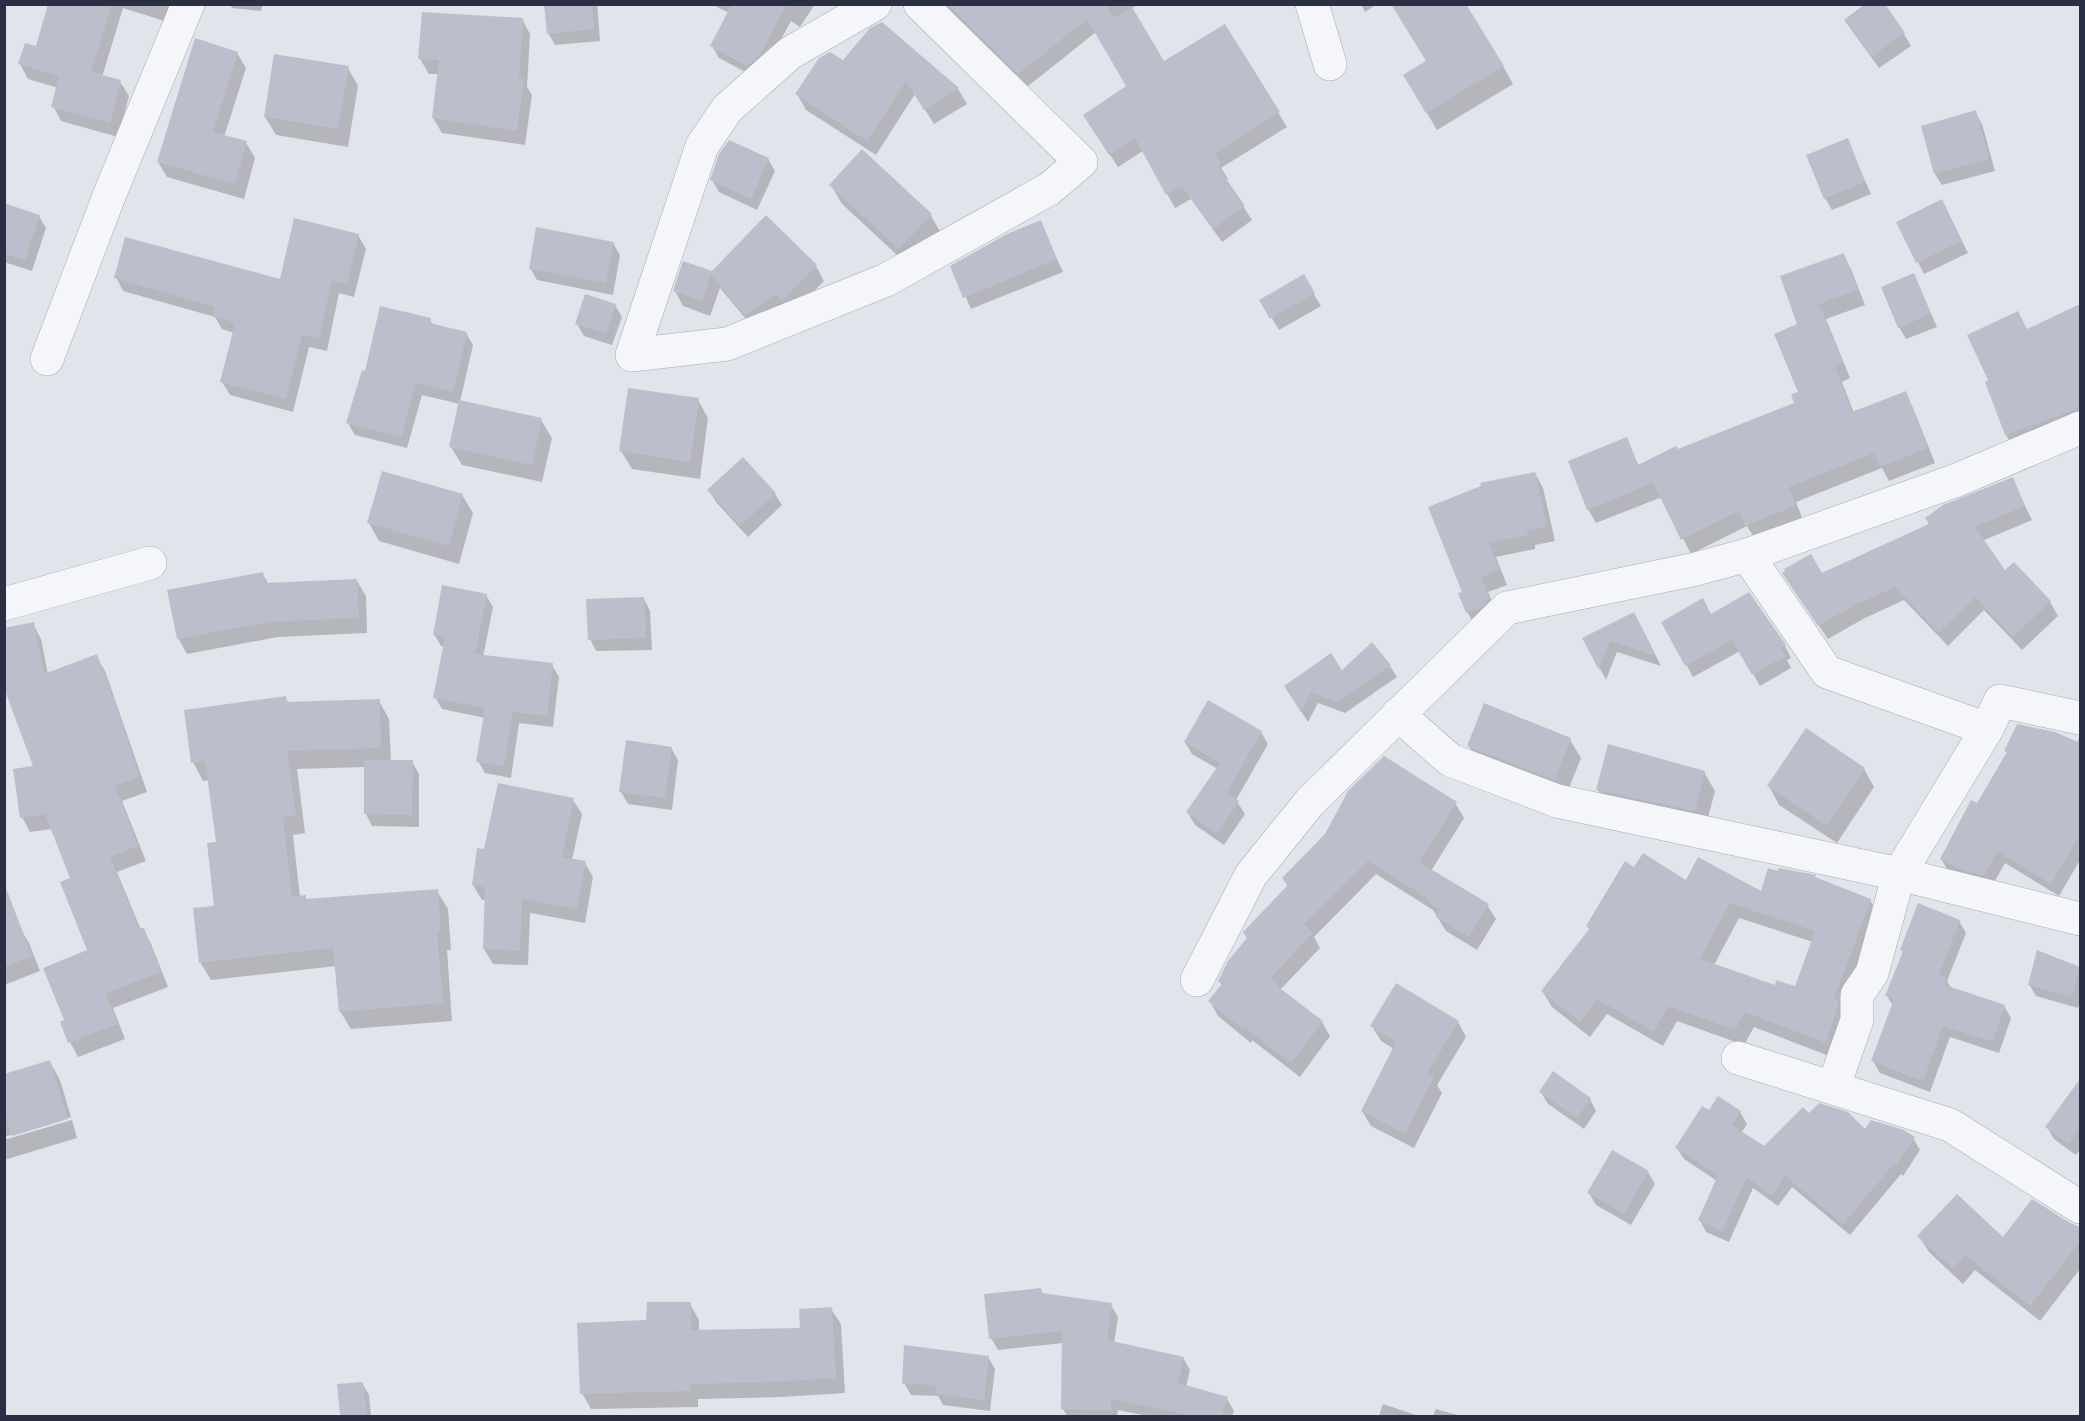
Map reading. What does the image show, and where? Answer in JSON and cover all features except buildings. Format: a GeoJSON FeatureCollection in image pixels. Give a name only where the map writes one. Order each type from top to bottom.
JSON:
{"type":"FeatureCollection","features":[{"type":"Feature","properties":{"kind":"street"},"geometry":{"type":"LineString","coordinates":[[47,359],[109,196],[188,4]]}},
{"type":"Feature","properties":{"kind":"street"},"geometry":{"type":"LineString","coordinates":[[875,4],[790,53],[727,109],[702,146],[632,355],[727,344],[886,280],[1049,189],[1081,162],[920,4]]}},
{"type":"Feature","properties":{"kind":"street"},"geometry":{"type":"LineString","coordinates":[[1312,4],[1330,64]]}},
{"type":"Feature","properties":{"kind":"street"},"geometry":{"type":"LineString","coordinates":[[1197,980],[1251,875],[1311,802],[1507,608],[1696,569],[1747,555],[1957,480],[2079,430]]}},
{"type":"Feature","properties":{"kind":"street"},"geometry":{"type":"LineString","coordinates":[[1747,555],[1827,672],[1987,729]]}},
{"type":"Feature","properties":{"kind":"street"},"geometry":{"type":"LineString","coordinates":[[4,604],[150,563]]}},
{"type":"Feature","properties":{"kind":"street"},"geometry":{"type":"LineString","coordinates":[[1833,1088],[1857,1020],[1857,995],[1872,973],[1899,874],[1987,729],[2000,701],[2080,718]]}},
{"type":"Feature","properties":{"kind":"street"},"geometry":{"type":"LineString","coordinates":[[1398,714],[1450,760],[1557,801],[1899,874],[2080,919]]}},
{"type":"Feature","properties":{"kind":"street"},"geometry":{"type":"LineString","coordinates":[[1738,1058],[1950,1125],[2080,1207]]}}]}
